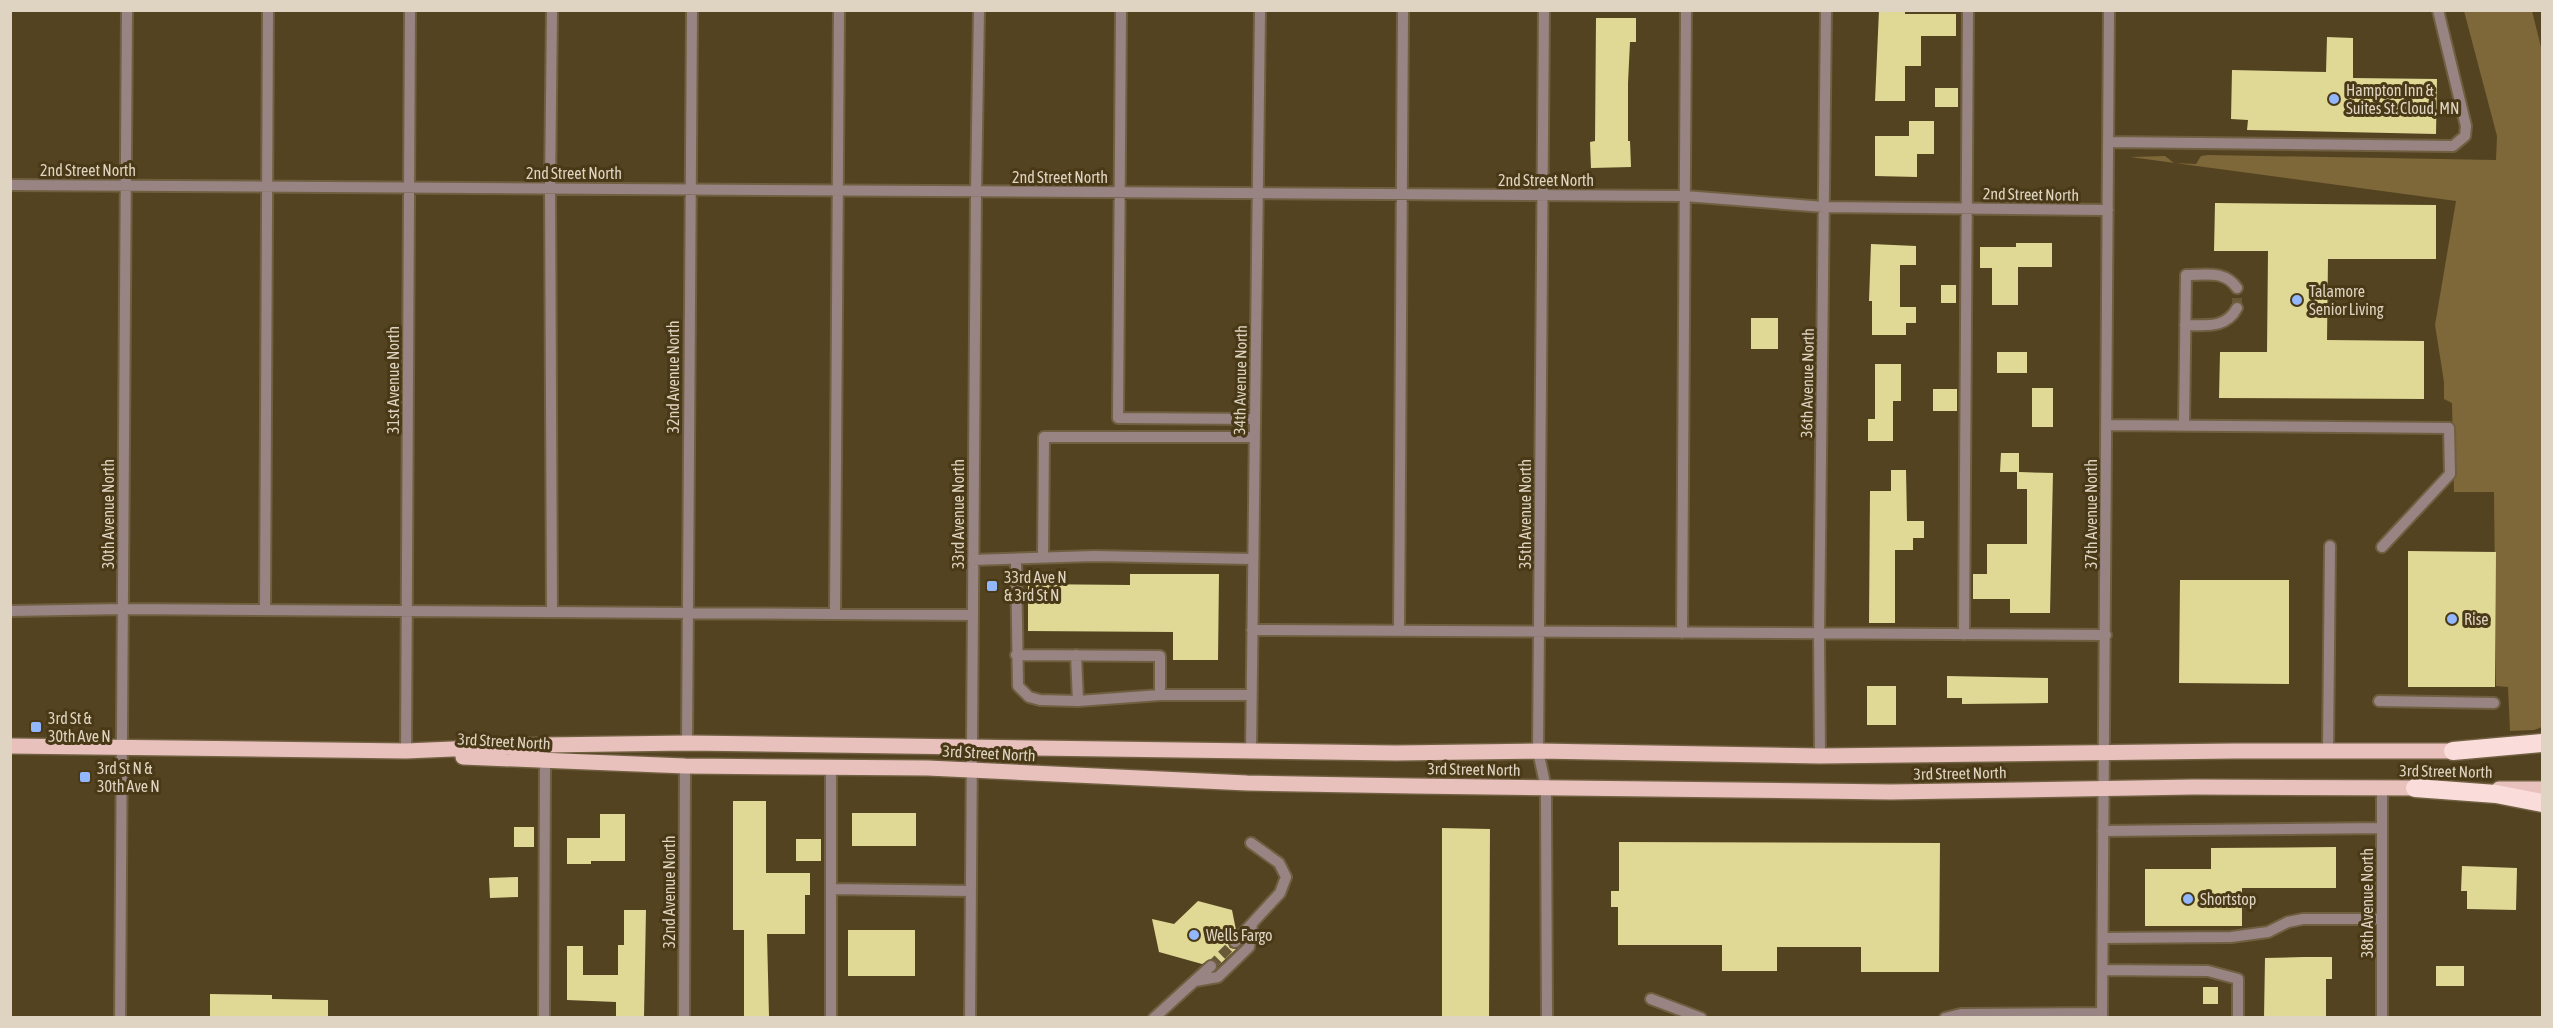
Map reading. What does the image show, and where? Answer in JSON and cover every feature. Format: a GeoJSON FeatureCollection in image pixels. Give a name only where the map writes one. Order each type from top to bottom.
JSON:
{"type":"FeatureCollection","features":[{"type":"Feature","properties":{"kind":"highway"},"geometry":{"type":"LineString","coordinates":[[2453,751],[2542,743]]}},
{"type":"Feature","properties":{"kind":"highway"},"geometry":{"type":"LineString","coordinates":[[2415,788],[2496,794],[2542,803]]}},
{"type":"Feature","properties":{"kind":"main road","name":"3rd Street North"},"geometry":{"type":"LineString","coordinates":[[10,747],[406,750],[687,743],[1396,753],[1538,750],[1820,756],[2103,752],[2542,751]]}},
{"type":"Feature","properties":{"kind":"main road","name":"3rd Street North"},"geometry":{"type":"LineString","coordinates":[[406,750],[470,757],[545,761],[685,766],[972,770],[1282,784],[1891,792],[2103,789],[2542,789]]}},
{"type":"Feature","properties":{"kind":"street","name":"30th Avenue North"},"geometry":{"type":"LineString","coordinates":[[120,1017],[127,10]]}},
{"type":"Feature","properties":{"kind":"street"},"geometry":{"type":"LineString","coordinates":[[265,610],[268,10]]}},
{"type":"Feature","properties":{"kind":"street","name":"31st Avenue North"},"geometry":{"type":"LineString","coordinates":[[406,750],[410,10]]}},
{"type":"Feature","properties":{"kind":"street"},"geometry":{"type":"LineString","coordinates":[[552,10],[550,188],[552,612]]}},
{"type":"Feature","properties":{"kind":"street","name":"32nd Avenue North"},"geometry":{"type":"LineString","coordinates":[[687,743],[686,613],[692,10]]}},
{"type":"Feature","properties":{"kind":"street"},"geometry":{"type":"LineString","coordinates":[[835,614],[839,10]]}},
{"type":"Feature","properties":{"kind":"street","name":"33rd Avenue North"},"geometry":{"type":"LineString","coordinates":[[970,1017],[979,10]]}},
{"type":"Feature","properties":{"kind":"street"},"geometry":{"type":"LineString","coordinates":[[1121,10],[1118,418],[1255,419]]}},
{"type":"Feature","properties":{"kind":"street","name":"34th Avenue North"},"geometry":{"type":"LineString","coordinates":[[1251,750],[1260,10]]}},
{"type":"Feature","properties":{"kind":"street"},"geometry":{"type":"LineString","coordinates":[[1399,631],[1403,10]]}},
{"type":"Feature","properties":{"kind":"street","name":"35th Avenue North"},"geometry":{"type":"LineString","coordinates":[[1544,10],[1538,750],[1546,788],[1547,1017]]}},
{"type":"Feature","properties":{"kind":"street"},"geometry":{"type":"LineString","coordinates":[[1682,633],[1686,10]]}},
{"type":"Feature","properties":{"kind":"street","name":"36th Avenue North"},"geometry":{"type":"LineString","coordinates":[[1820,756],[1819,634],[1826,10]]}},
{"type":"Feature","properties":{"kind":"street"},"geometry":{"type":"LineString","coordinates":[[1964,635],[1968,10]]}},
{"type":"Feature","properties":{"kind":"street","name":"37th Avenue North"},"geometry":{"type":"LineString","coordinates":[[2102,1015],[2109,10]]}},
{"type":"Feature","properties":{"kind":"street"},"geometry":{"type":"LineString","coordinates":[[2108,142],[2453,146],[2465,136],[2466,126],[2438,10]]}},
{"type":"Feature","properties":{"kind":"street","name":"2nd Street North"},"geometry":{"type":"LineString","coordinates":[[10,184],[1685,196],[1824,207],[2108,210]]}},
{"type":"Feature","properties":{"kind":"street"},"geometry":{"type":"LineString","coordinates":[[2184,426],[2186,275],[2219,274],[2230,278],[2238,288]]}},
{"type":"Feature","properties":{"kind":"street"},"geometry":{"type":"LineString","coordinates":[[2185,325],[2218,325],[2232,319],[2237,308]]}},
{"type":"Feature","properties":{"kind":"street"},"geometry":{"type":"LineString","coordinates":[[2106,425],[2449,428],[2450,474],[2382,547]]}},
{"type":"Feature","properties":{"kind":"street"},"geometry":{"type":"LineString","coordinates":[[1043,557],[1044,437],[1254,437]]}},
{"type":"Feature","properties":{"kind":"street"},"geometry":{"type":"LineString","coordinates":[[2328,751],[2330,546]]}},
{"type":"Feature","properties":{"kind":"street"},"geometry":{"type":"LineString","coordinates":[[973,560],[1043,557],[1253,559]]}},
{"type":"Feature","properties":{"kind":"street"},"geometry":{"type":"LineString","coordinates":[[1016,559],[1018,686],[1029,697],[1041,700],[1078,701],[1160,695],[1251,695]]}},
{"type":"Feature","properties":{"kind":"street"},"geometry":{"type":"LineString","coordinates":[[10,611],[123,609],[973,615]]}},
{"type":"Feature","properties":{"kind":"street"},"geometry":{"type":"LineString","coordinates":[[1252,630],[2106,635]]}},
{"type":"Feature","properties":{"kind":"street"},"geometry":{"type":"LineString","coordinates":[[1016,655],[1160,656],[1160,695]]}},
{"type":"Feature","properties":{"kind":"street"},"geometry":{"type":"LineString","coordinates":[[1076,655],[1078,701]]}},
{"type":"Feature","properties":{"kind":"street"},"geometry":{"type":"LineString","coordinates":[[2379,701],[2494,703]]}},
{"type":"Feature","properties":{"kind":"street"},"geometry":{"type":"LineString","coordinates":[[544,1017],[545,761]]}},
{"type":"Feature","properties":{"kind":"street","name":"32nd Avenue North"},"geometry":{"type":"LineString","coordinates":[[684,1017],[685,766]]}},
{"type":"Feature","properties":{"kind":"street"},"geometry":{"type":"LineString","coordinates":[[831,767],[831,1017]]}},
{"type":"Feature","properties":{"kind":"street","name":"38th Avenue North"},"geometry":{"type":"LineString","coordinates":[[2382,788],[2382,1017]]}},
{"type":"Feature","properties":{"kind":"street"},"geometry":{"type":"LineString","coordinates":[[2103,831],[2382,828]]}},
{"type":"Feature","properties":{"kind":"street"},"geometry":{"type":"LineString","coordinates":[[1235,942],[1280,893],[1286,877],[1279,863],[1251,843]]}},
{"type":"Feature","properties":{"kind":"street"},"geometry":{"type":"LineString","coordinates":[[831,889],[971,891]]}},
{"type":"Feature","properties":{"kind":"street"},"geometry":{"type":"LineString","coordinates":[[2103,938],[2240,937],[2268,932],[2288,922],[2303,919],[2382,919]]}},
{"type":"Feature","properties":{"kind":"street"},"geometry":{"type":"LineString","coordinates":[[1195,981],[1218,977],[1249,947],[1252,924]]}},
{"type":"Feature","properties":{"kind":"street"},"geometry":{"type":"LineString","coordinates":[[1154,1017],[1211,966]]}},
{"type":"Feature","properties":{"kind":"street"},"geometry":{"type":"LineString","coordinates":[[2103,970],[2208,971],[2238,979],[2238,1017]]}},
{"type":"Feature","properties":{"kind":"street"},"geometry":{"type":"LineString","coordinates":[[1651,999],[1701,1017]]}},
{"type":"Feature","properties":{"kind":"street"},"geometry":{"type":"LineString","coordinates":[[1945,1017],[1961,1014],[2102,1015]]}},
{"type":"Feature","properties":{"kind":"shaded area"},"geometry":{"type":"Polygon","coordinates":[[[2464,11],[2532,11],[2542,51],[2542,727],[2534,730],[2510,731],[2508,687],[2496,686],[2494,492],[2454,492],[2452,403],[2444,399],[2444,382],[2435,325],[2456,201],[2175,163],[2196,164],[2201,156],[2208,155],[2496,160],[2497,136],[2464,11]]]}},
{"type":"Feature","properties":{"kind":"shaded area"},"geometry":{"type":"Polygon","coordinates":[[[2165,156],[2174,163],[2130,157],[2165,156]]]}},
{"type":"Feature","properties":{"kind":"building"},"geometry":{"type":"Polygon","coordinates":[[[1879,10],[1905,10],[1905,14],[1956,14],[1956,36],[1921,36],[1921,66],[1905,66],[1905,101],[1875,101],[1879,10]]]}},
{"type":"Feature","properties":{"kind":"building"},"geometry":{"type":"Polygon","coordinates":[[[1596,18],[1636,18],[1636,42],[1630,42],[1628,83],[1628,141],[1630,141],[1631,167],[1591,168],[1590,142],[1595,141],[1596,18]]]}},
{"type":"Feature","properties":{"kind":"building","name":"Hampton Inn & Suites St. Cloud, MN"},"geometry":{"type":"Polygon","coordinates":[[[2327,37],[2353,38],[2353,78],[2437,79],[2436,134],[2247,130],[2248,120],[2231,119],[2232,70],[2326,72],[2327,37]]]}},
{"type":"Feature","properties":{"kind":"building"},"geometry":{"type":"Polygon","coordinates":[[[1935,88],[1958,88],[1958,107],[1935,107],[1935,88]]]}},
{"type":"Feature","properties":{"kind":"building"},"geometry":{"type":"Polygon","coordinates":[[[1909,121],[1934,121],[1934,154],[1917,154],[1917,177],[1875,176],[1875,136],[1909,136],[1909,121]]]}},
{"type":"Feature","properties":{"kind":"building","name":"Talamore Senior Living"},"geometry":{"type":"Polygon","coordinates":[[[2215,203],[2436,205],[2436,259],[2328,259],[2327,340],[2424,341],[2424,399],[2219,398],[2220,352],[2267,352],[2268,251],[2214,251],[2215,203]]]}},
{"type":"Feature","properties":{"kind":"building"},"geometry":{"type":"Polygon","coordinates":[[[2016,243],[2052,243],[2052,267],[2018,267],[2018,305],[1992,305],[1992,268],[1980,268],[1980,247],[2016,247],[2016,243]]]}},
{"type":"Feature","properties":{"kind":"building"},"geometry":{"type":"Polygon","coordinates":[[[1871,244],[1916,246],[1916,265],[1900,265],[1900,307],[1916,307],[1916,323],[1906,323],[1906,335],[1872,335],[1872,301],[1869,301],[1871,244]]]}},
{"type":"Feature","properties":{"kind":"building"},"geometry":{"type":"Polygon","coordinates":[[[1941,285],[1956,285],[1956,303],[1941,303],[1941,285]]]}},
{"type":"Feature","properties":{"kind":"building"},"geometry":{"type":"Polygon","coordinates":[[[1751,318],[1778,318],[1778,349],[1751,349],[1751,318]]]}},
{"type":"Feature","properties":{"kind":"building"},"geometry":{"type":"Polygon","coordinates":[[[1997,352],[2027,352],[2027,373],[1997,373],[1997,352]]]}},
{"type":"Feature","properties":{"kind":"building"},"geometry":{"type":"Polygon","coordinates":[[[1875,364],[1901,364],[1901,401],[1893,401],[1893,441],[1868,441],[1868,419],[1875,419],[1875,364]]]}},
{"type":"Feature","properties":{"kind":"building"},"geometry":{"type":"Polygon","coordinates":[[[2032,388],[2053,388],[2053,427],[2032,427],[2032,388]]]}},
{"type":"Feature","properties":{"kind":"building"},"geometry":{"type":"Polygon","coordinates":[[[1933,389],[1957,389],[1957,411],[1933,411],[1933,389]]]}},
{"type":"Feature","properties":{"kind":"building"},"geometry":{"type":"Polygon","coordinates":[[[2001,453],[2019,453],[2019,472],[2053,473],[2050,613],[2010,613],[2010,599],[1973,599],[1973,574],[1987,574],[1987,544],[2027,544],[2027,489],[2017,489],[2017,472],[2000,472],[2001,453]]]}},
{"type":"Feature","properties":{"kind":"building"},"geometry":{"type":"Polygon","coordinates":[[[1891,470],[1906,470],[1907,521],[1924,521],[1924,538],[1913,538],[1913,550],[1895,550],[1895,623],[1869,623],[1870,491],[1891,491],[1891,470]]]}},
{"type":"Feature","properties":{"kind":"building","name":"Rise"},"geometry":{"type":"Polygon","coordinates":[[[2408,551],[2496,552],[2495,687],[2408,687],[2408,551]]]}},
{"type":"Feature","properties":{"kind":"building"},"geometry":{"type":"Polygon","coordinates":[[[1130,574],[1219,574],[1218,660],[1173,660],[1173,632],[1028,631],[1028,584],[1130,585],[1130,574]]]}},
{"type":"Feature","properties":{"kind":"building"},"geometry":{"type":"Polygon","coordinates":[[[2180,580],[2289,580],[2289,684],[2179,683],[2180,580]]]}},
{"type":"Feature","properties":{"kind":"building"},"geometry":{"type":"Polygon","coordinates":[[[1947,676],[2048,678],[2048,703],[1962,704],[1962,698],[1947,698],[1947,676]]]}},
{"type":"Feature","properties":{"kind":"building"},"geometry":{"type":"Polygon","coordinates":[[[1867,686],[1896,686],[1896,725],[1867,725],[1867,686]]]}},
{"type":"Feature","properties":{"kind":"building"},"geometry":{"type":"Polygon","coordinates":[[[733,801],[766,801],[766,873],[810,873],[810,895],[805,895],[805,934],[767,934],[769,1017],[744,1017],[744,930],[733,930],[733,801]]]}},
{"type":"Feature","properties":{"kind":"building"},"geometry":{"type":"Polygon","coordinates":[[[852,813],[916,813],[916,846],[852,846],[852,813]]]}},
{"type":"Feature","properties":{"kind":"building"},"geometry":{"type":"Polygon","coordinates":[[[600,814],[625,814],[625,861],[567,864],[567,838],[600,838],[600,814]]]}},
{"type":"Feature","properties":{"kind":"building"},"geometry":{"type":"Polygon","coordinates":[[[514,827],[534,827],[534,847],[514,847],[514,827]]]}},
{"type":"Feature","properties":{"kind":"building"},"geometry":{"type":"Polygon","coordinates":[[[1442,828],[1490,829],[1489,1017],[1442,1017],[1442,828]]]}},
{"type":"Feature","properties":{"kind":"building"},"geometry":{"type":"Polygon","coordinates":[[[796,839],[821,839],[821,861],[796,861],[796,839]]]}},
{"type":"Feature","properties":{"kind":"building"},"geometry":{"type":"Polygon","coordinates":[[[1619,842],[1940,843],[1939,972],[1861,972],[1861,947],[1777,947],[1777,971],[1722,971],[1722,945],[1618,945],[1618,907],[1611,907],[1611,891],[1619,891],[1619,842]]]}},
{"type":"Feature","properties":{"kind":"building"},"geometry":{"type":"Polygon","coordinates":[[[2336,847],[2336,888],[2242,888],[2242,926],[2145,926],[2145,869],[2211,869],[2211,848],[2336,847]]]}},
{"type":"Feature","properties":{"kind":"building"},"geometry":{"type":"Polygon","coordinates":[[[2462,866],[2517,868],[2516,910],[2467,909],[2467,891],[2461,891],[2462,866]]]}},
{"type":"Feature","properties":{"kind":"building"},"geometry":{"type":"Polygon","coordinates":[[[518,877],[518,897],[490,898],[489,878],[518,877]]]}},
{"type":"Feature","properties":{"kind":"building","name":"Wells Fargo"},"geometry":{"type":"Polygon","coordinates":[[[1198,901],[1232,910],[1236,930],[1229,937],[1228,944],[1230,948],[1236,949],[1218,966],[1213,959],[1202,964],[1159,952],[1152,919],[1174,924],[1198,901]]]}},
{"type":"Feature","properties":{"kind":"building"},"geometry":{"type":"Polygon","coordinates":[[[624,910],[646,910],[644,1017],[616,1017],[616,1002],[567,1000],[567,946],[583,946],[583,975],[618,975],[618,945],[624,945],[624,910]]]}},
{"type":"Feature","properties":{"kind":"building"},"geometry":{"type":"Polygon","coordinates":[[[848,930],[915,930],[915,976],[848,976],[848,930]]]}},
{"type":"Feature","properties":{"kind":"building"},"geometry":{"type":"Polygon","coordinates":[[[2332,957],[2332,979],[2326,979],[2326,1017],[2264,1017],[2265,958],[2332,957]]]}},
{"type":"Feature","properties":{"kind":"building"},"geometry":{"type":"Polygon","coordinates":[[[2436,966],[2464,966],[2464,986],[2436,986],[2436,966]]]}},
{"type":"Feature","properties":{"kind":"building"},"geometry":{"type":"Polygon","coordinates":[[[2203,987],[2218,987],[2218,1004],[2203,1004],[2203,987]]]}},
{"type":"Feature","properties":{"kind":"building"},"geometry":{"type":"Polygon","coordinates":[[[210,994],[272,995],[272,999],[328,1000],[328,1017],[210,1017],[210,994]]]}},
{"type":"Feature","properties":{"kind":"tunnel"},"geometry":{"type":"LineString","coordinates":[[2237,288],[2237,308]]}},
{"type":"Feature","properties":{"kind":"tunnel"},"geometry":{"type":"LineString","coordinates":[[1211,966],[1235,942]]}},
{"type":"Feature","properties":{"kind":"place","name":"Hampton Inn & Suites St. Cloud, MN"},"geometry":{"type":"Point","coordinates":[2334,99]}},
{"type":"Feature","properties":{"kind":"place","name":"Talamore Senior Living"},"geometry":{"type":"Point","coordinates":[2297,300]}},
{"type":"Feature","properties":{"kind":"place","name":"33rd Ave N & 3rd St N"},"geometry":{"type":"Point","coordinates":[992,586]}},
{"type":"Feature","properties":{"kind":"place","name":"Rise"},"geometry":{"type":"Point","coordinates":[2452,619]}},
{"type":"Feature","properties":{"kind":"place","name":"3rd St & 30th Ave N"},"geometry":{"type":"Point","coordinates":[36,727]}},
{"type":"Feature","properties":{"kind":"place","name":"3rd St N & 30th Ave N"},"geometry":{"type":"Point","coordinates":[85,777]}},
{"type":"Feature","properties":{"kind":"place","name":"Shortstop"},"geometry":{"type":"Point","coordinates":[2188,899]}},
{"type":"Feature","properties":{"kind":"place","name":"Wells Fargo"},"geometry":{"type":"Point","coordinates":[1194,935]}}]}
